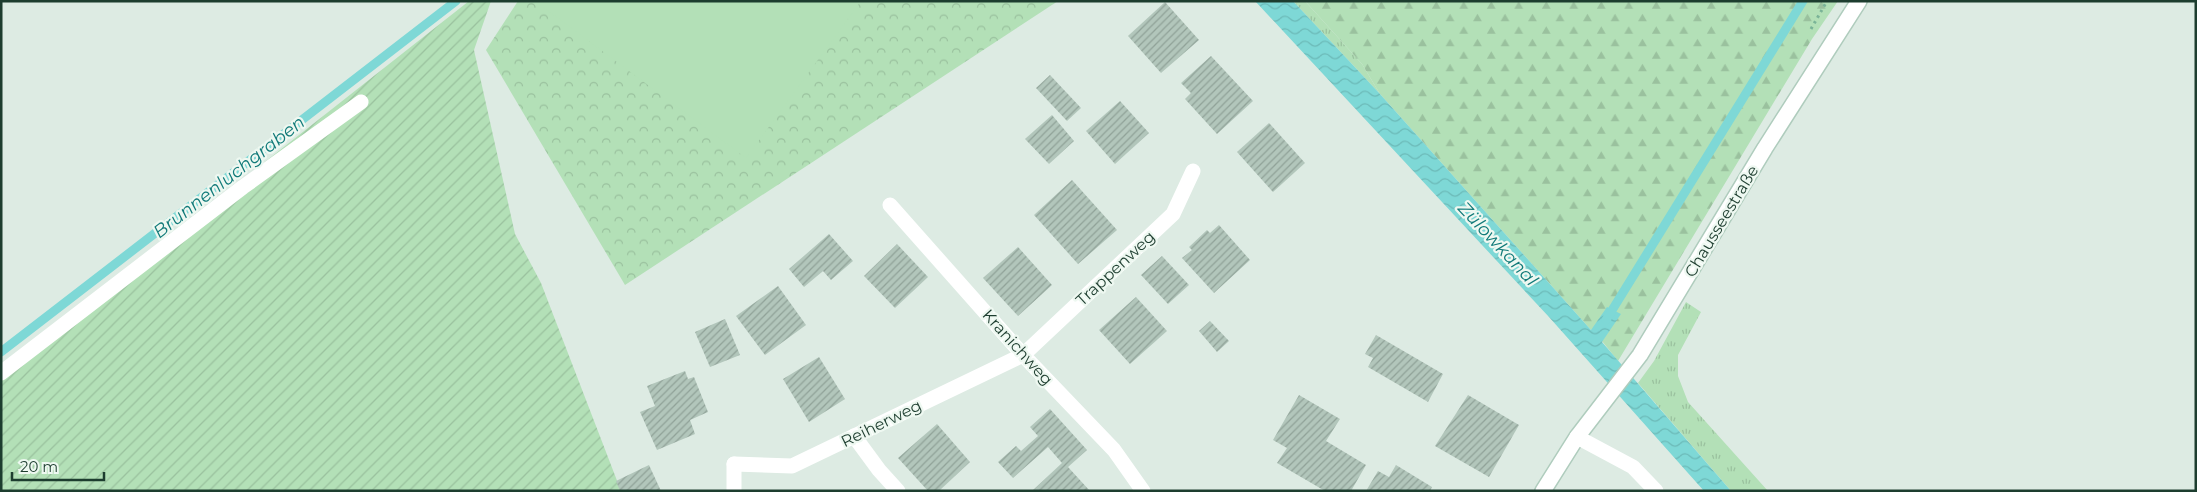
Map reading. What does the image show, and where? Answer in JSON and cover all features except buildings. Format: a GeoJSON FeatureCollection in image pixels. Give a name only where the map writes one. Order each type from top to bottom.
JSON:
{"type":"FeatureCollection","features":[{"type":"Feature","properties":{"kind":"street","name":"Chausseestraße"},"geometry":{"type":"LineString","coordinates":[[1543,491],[1577,437],[1640,355],[1764,148],[1859,1]]}},
{"type":"Feature","properties":{"kind":"street"},"geometry":{"type":"LineString","coordinates":[[1,374],[243,187],[361,102]]}},
{"type":"Feature","properties":{"kind":"street","name":"Trappenweg"},"geometry":{"type":"LineString","coordinates":[[1023,354],[1173,214],[1193,171]]}},
{"type":"Feature","properties":{"kind":"street","name":"Kranichweg"},"geometry":{"type":"LineString","coordinates":[[890,205],[1023,354],[1114,450],[1143,491]]}},
{"type":"Feature","properties":{"kind":"street","name":"Reiherweg"},"geometry":{"type":"LineString","coordinates":[[734,491],[734,464],[792,466],[1023,354]]}},
{"type":"Feature","properties":{"kind":"street"},"geometry":{"type":"LineString","coordinates":[[854,436],[879,470],[898,491]]}},
{"type":"Feature","properties":{"kind":"street"},"geometry":{"type":"LineString","coordinates":[[1577,437],[1632,468],[1656,491]]}},
{"type":"Feature","properties":{"kind":"green space"},"geometry":{"type":"Polygon","coordinates":[[[469,1],[491,1],[474,50],[515,234],[541,283],[621,491],[1,491],[1,370],[469,1]]]}},
{"type":"Feature","properties":{"kind":"green space"},"geometry":{"type":"Polygon","coordinates":[[[518,1],[1058,1],[625,285],[486,50],[518,1]]]}},
{"type":"Feature","properties":{"kind":"green space"},"geometry":{"type":"Polygon","coordinates":[[[535,1],[861,1],[746,158],[535,1]]]}},
{"type":"Feature","properties":{"kind":"green space"},"geometry":{"type":"Polygon","coordinates":[[[1293,1],[1305,1],[1362,64],[1380,94],[1293,1]]]}},
{"type":"Feature","properties":{"kind":"green space"},"geometry":{"type":"Polygon","coordinates":[[[1305,1],[1838,1],[1812,39],[1618,361],[1602,341],[1620,314],[1591,330],[1380,94],[1362,64],[1305,1]]]}},
{"type":"Feature","properties":{"kind":"green space"},"geometry":{"type":"Polygon","coordinates":[[[1686,302],[1701,312],[1678,355],[1678,376],[1688,402],[1768,491],[1731,491],[1638,383],[1654,361],[1686,302]]]}},
{"type":"Feature","properties":{"kind":"water","name":"Zülowkanal"},"geometry":{"type":"Polygon","coordinates":[[[1255,1],[1293,1],[1380,94],[1591,330],[1607,307],[1621,314],[1602,342],[1731,491],[1704,491],[1549,317],[1255,1]]]}},
{"type":"Feature","properties":{"kind":"waterway","name":"Brunnenluchgraben"},"geometry":{"type":"LineString","coordinates":[[1,352],[456,1]]}},
{"type":"Feature","properties":{"kind":"waterway"},"geometry":{"type":"LineString","coordinates":[[1606,320],[1803,1]]}}]}
